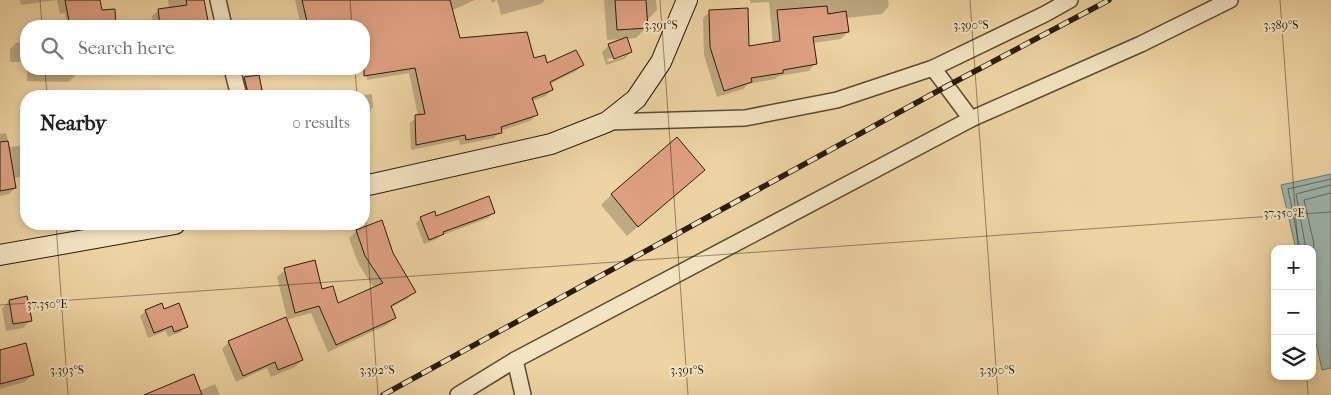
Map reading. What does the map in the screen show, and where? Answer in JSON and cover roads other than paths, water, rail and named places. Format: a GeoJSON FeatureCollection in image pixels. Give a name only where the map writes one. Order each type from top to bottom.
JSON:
{"type":"FeatureCollection","features":[{"type":"Feature","properties":{"kind":"street"},"geometry":{"type":"LineString","coordinates":[[218,0],[223,20]]}},
{"type":"Feature","properties":{"kind":"street"},"geometry":{"type":"LineString","coordinates":[[370,185],[551,144],[607,122],[636,99],[661,62],[687,0]]}},
{"type":"Feature","properties":{"kind":"street"},"geometry":{"type":"LineString","coordinates":[[607,122],[745,118],[837,100],[933,68],[1070,0]]}},
{"type":"Feature","properties":{"kind":"street"},"geometry":{"type":"LineString","coordinates":[[458,395],[515,360],[971,119],[1141,44],[1230,0]]}},
{"type":"Feature","properties":{"kind":"street"},"geometry":{"type":"LineString","coordinates":[[933,68],[971,119]]}},
{"type":"Feature","properties":{"kind":"street"},"geometry":{"type":"LineString","coordinates":[[234,75],[237,90]]}},
{"type":"Feature","properties":{"kind":"street"},"geometry":{"type":"LineString","coordinates":[[0,255],[141,230]]}},
{"type":"Feature","properties":{"kind":"street"},"geometry":{"type":"LineString","coordinates":[[515,360],[523,395]]}},
{"type":"Feature","properties":{"kind":"water"},"geometry":{"type":"Polygon","coordinates":[[[1331,174],[1331,368],[1322,370],[1316,342],[1316,245],[1295,245],[1281,185],[1331,174]]]}},
{"type":"Feature","properties":{"kind":"railway"},"geometry":{"type":"LineString","coordinates":[[383,395],[947,86],[1109,0]]}}]}
